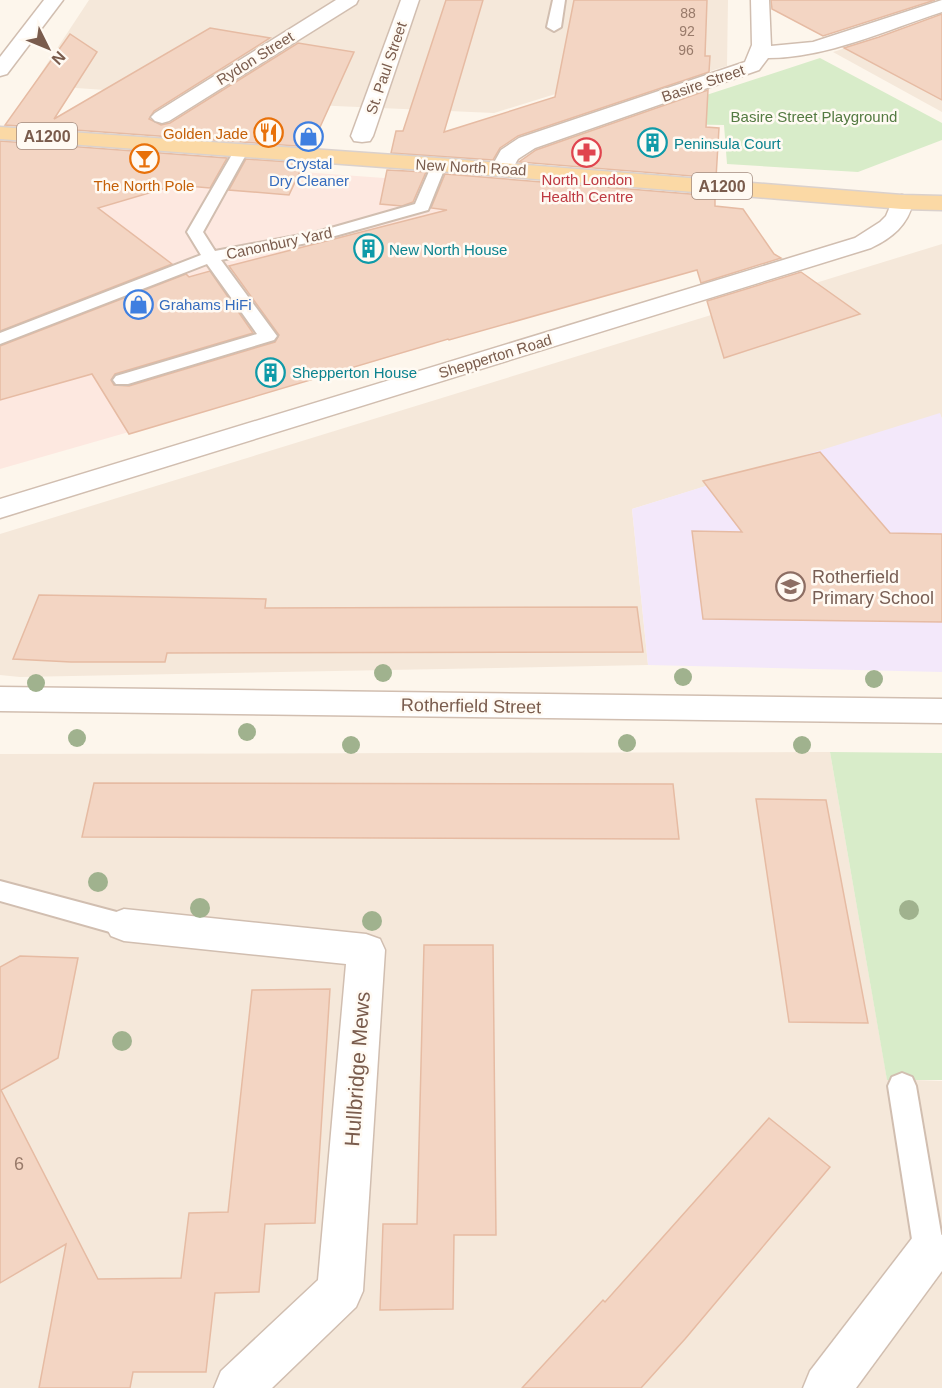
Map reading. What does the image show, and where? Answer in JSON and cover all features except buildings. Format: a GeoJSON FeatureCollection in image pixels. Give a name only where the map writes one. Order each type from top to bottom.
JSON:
{"type":"FeatureCollection","features":[{"type":"Feature","properties":{"kind":"main road","name":"New North Road"},"geometry":{"type":"LineString","coordinates":[[0,133],[502,168],[902,202],[942,203]]}},
{"type":"Feature","properties":{"kind":"street"},"geometry":{"type":"LineString","coordinates":[[0,70],[54,0]]}},
{"type":"Feature","properties":{"kind":"street","name":"Rydon Street"},"geometry":{"type":"LineString","coordinates":[[162,117],[349,0]]}},
{"type":"Feature","properties":{"kind":"street","name":"St. Paul Street"},"geometry":{"type":"LineString","coordinates":[[362,136],[410,0]]}},
{"type":"Feature","properties":{"kind":"street"},"geometry":{"type":"LineString","coordinates":[[760,0],[761,52]]}},
{"type":"Feature","properties":{"kind":"street","name":"Basire Street"},"geometry":{"type":"LineString","coordinates":[[502,168],[509,155],[527,143],[744,70],[758,62],[761,52],[786,52],[816,47],[942,6]]}},
{"type":"Feature","properties":{"kind":"street","name":"Shepperton Road"},"geometry":{"type":"LineString","coordinates":[[0,509],[863,243],[883,234],[889,228],[901,212],[902,202]]}},
{"type":"Feature","properties":{"kind":"street","name":"Rotherfield Street"},"geometry":{"type":"LineString","coordinates":[[0,699],[942,711]]}},
{"type":"Feature","properties":{"kind":"street","name":"Hullbridge Mews"},"geometry":{"type":"LineString","coordinates":[[124,925],[366,950],[340,1291],[238,1388]]}},
{"type":"Feature","properties":{"kind":"street"},"geometry":{"type":"LineString","coordinates":[[827,1388],[929,1252]]}},
{"type":"Feature","properties":{"kind":"lane"},"geometry":{"type":"LineString","coordinates":[[554,27],[560,0]]}},
{"type":"Feature","properties":{"kind":"lane","name":"Canonbury Yard"},"geometry":{"type":"LineString","coordinates":[[241,151],[195,232],[210,257],[262,250],[372,223],[422,207],[438,165]]}},
{"type":"Feature","properties":{"kind":"lane"},"geometry":{"type":"LineString","coordinates":[[0,339],[210,257],[268,336],[122,380]]}},
{"type":"Feature","properties":{"kind":"lane"},"geometry":{"type":"LineString","coordinates":[[0,891],[124,925]]}},
{"type":"Feature","properties":{"kind":"lane"},"geometry":{"type":"LineString","coordinates":[[902,1086],[929,1252]]}},
{"type":"Feature","properties":{"kind":"shaded area"},"geometry":{"type":"Polygon","coordinates":[[[89,0],[728,0],[727,66],[608,102],[581,86],[494,113],[335,106],[33,85],[89,0]]]}},
{"type":"Feature","properties":{"kind":"shaded area"},"geometry":{"type":"Polygon","coordinates":[[[942,17],[942,112],[833,52],[942,17]]]}},
{"type":"Feature","properties":{"kind":"shaded area"},"geometry":{"type":"Polygon","coordinates":[[[70,157],[507,187],[372,266],[435,344],[0,469],[0,250],[70,157]]]}},
{"type":"Feature","properties":{"kind":"shaded area"},"geometry":{"type":"Polygon","coordinates":[[[942,244],[942,419],[940,414],[632,509],[648,665],[20,677],[0,675],[0,534],[942,244]]]}},
{"type":"Feature","properties":{"kind":"shaded area","name":"Rotherfield Primary School"},"geometry":{"type":"Polygon","coordinates":[[[940,413],[942,419],[942,672],[648,665],[632,509],[940,413]]]}},
{"type":"Feature","properties":{"kind":"shaded area"},"geometry":{"type":"Polygon","coordinates":[[[830,752],[887,1079],[942,1081],[942,1388],[0,1388],[0,754],[830,752]]]}},
{"type":"Feature","properties":{"kind":"green space","name":"Basire Street Playground"},"geometry":{"type":"Polygon","coordinates":[[[820,58],[942,123],[942,140],[858,172],[727,164],[724,125],[664,124],[648,114],[820,58]]]}},
{"type":"Feature","properties":{"kind":"green space"},"geometry":{"type":"Polygon","coordinates":[[[830,752],[942,753],[942,1080],[887,1080],[830,752]]]}},
{"type":"Feature","properties":{"kind":"place","name":"Golden Jade"},"geometry":{"type":"Point","coordinates":[269,133]}},
{"type":"Feature","properties":{"kind":"place","name":"Crystal Dry Cleaner"},"geometry":{"type":"Point","coordinates":[309,136]}},
{"type":"Feature","properties":{"kind":"place","name":"Peninsula Court"},"geometry":{"type":"Point","coordinates":[653,143]}},
{"type":"Feature","properties":{"kind":"place","name":"North London Health Centre"},"geometry":{"type":"Point","coordinates":[587,152]}},
{"type":"Feature","properties":{"kind":"place","name":"The North Pole"},"geometry":{"type":"Point","coordinates":[144,158]}},
{"type":"Feature","properties":{"kind":"place","name":"New North House"},"geometry":{"type":"Point","coordinates":[368,249]}},
{"type":"Feature","properties":{"kind":"place","name":"Grahams HiFi"},"geometry":{"type":"Point","coordinates":[138,304]}},
{"type":"Feature","properties":{"kind":"place","name":"Shepperton House"},"geometry":{"type":"Point","coordinates":[271,372]}},
{"type":"Feature","properties":{"kind":"place","name":"Rotherfield Primary School"},"geometry":{"type":"Point","coordinates":[791,587]}}]}
